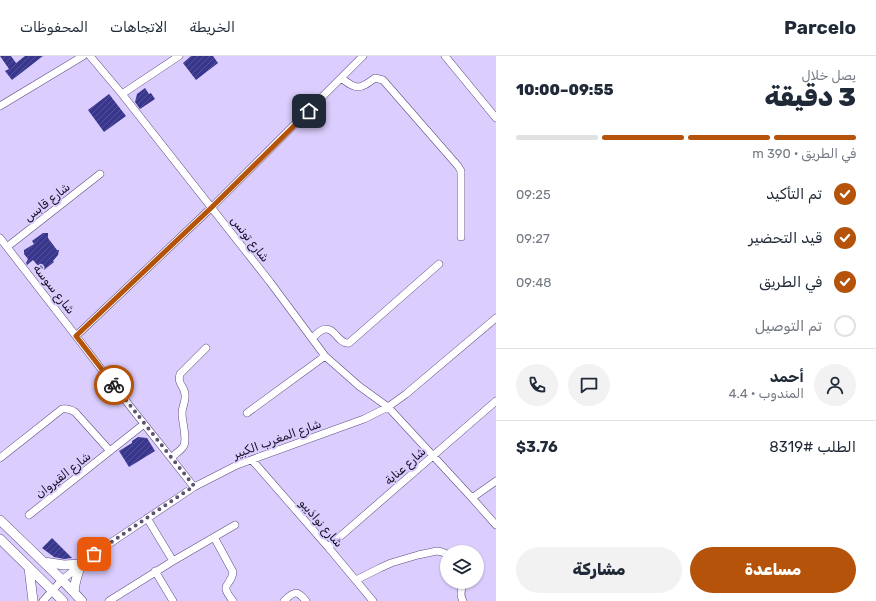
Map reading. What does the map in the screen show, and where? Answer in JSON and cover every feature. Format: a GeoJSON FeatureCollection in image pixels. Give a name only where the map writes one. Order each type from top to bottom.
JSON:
{"type":"FeatureCollection","features":[{"type":"Feature","properties":{"kind":"main road"},"geometry":{"type":"LineString","coordinates":[[0,520],[82,601]]}},
{"type":"Feature","properties":{"kind":"main road"},"geometry":{"type":"LineString","coordinates":[[0,539],[63,601]]}},
{"type":"Feature","properties":{"kind":"main road"},"geometry":{"type":"LineString","coordinates":[[44,562],[82,564],[76,577],[74,592]]}},
{"type":"Feature","properties":{"kind":"main road"},"geometry":{"type":"LineString","coordinates":[[29,568],[33,601]]}},
{"type":"Feature","properties":{"kind":"street"},"geometry":{"type":"LineString","coordinates":[[0,106],[83,56]]}},
{"type":"Feature","properties":{"kind":"street","name":"شارع تونس"},"geometry":{"type":"LineString","coordinates":[[90,56],[122,94],[270,282],[325,356],[360,386],[388,407],[496,525]]}},
{"type":"Feature","properties":{"kind":"street"},"geometry":{"type":"LineString","coordinates":[[122,94],[180,56]]}},
{"type":"Feature","properties":{"kind":"street"},"geometry":{"type":"LineString","coordinates":[[76,336],[211,208],[363,56]]}},
{"type":"Feature","properties":{"kind":"street"},"geometry":{"type":"LineString","coordinates":[[445,56],[496,118]]}},
{"type":"Feature","properties":{"kind":"street"},"geometry":{"type":"LineString","coordinates":[[341,78],[353,87],[358,88],[364,86],[375,78],[383,80],[458,166],[461,171],[461,237]]}},
{"type":"Feature","properties":{"kind":"street","name":"شارع قابس"},"geometry":{"type":"LineString","coordinates":[[7,247],[100,174]]}},
{"type":"Feature","properties":{"kind":"street","name":"شارع سوسة"},"geometry":{"type":"LineString","coordinates":[[0,238],[118,391],[194,486]]}},
{"type":"Feature","properties":{"kind":"street"},"geometry":{"type":"LineString","coordinates":[[312,338],[323,329],[326,329],[330,330],[343,342],[349,343],[439,264]]}},
{"type":"Feature","properties":{"kind":"street","name":"شارع المغرب الكبير"},"geometry":{"type":"LineString","coordinates":[[43,601],[62,580],[82,564],[194,486],[237,465],[364,419],[388,407],[402,398],[496,318]]}},
{"type":"Feature","properties":{"kind":"street"},"geometry":{"type":"LineString","coordinates":[[171,458],[183,447],[185,441],[182,407],[186,397],[185,391],[180,384],[180,374],[206,348]]}},
{"type":"Feature","properties":{"kind":"street"},"geometry":{"type":"LineString","coordinates":[[247,413],[325,356]]}},
{"type":"Feature","properties":{"kind":"street","name":"شارع عنابة"},"geometry":{"type":"LineString","coordinates":[[328,547],[496,401]]}},
{"type":"Feature","properties":{"kind":"street","name":"شارع القيروان"},"geometry":{"type":"LineString","coordinates":[[0,458],[62,409],[67,408],[75,412],[110,451]]}},
{"type":"Feature","properties":{"kind":"street","name":"شارع القيروان"},"geometry":{"type":"LineString","coordinates":[[29,515],[144,424]]}},
{"type":"Feature","properties":{"kind":"street","name":"شارع نواذيبو"},"geometry":{"type":"LineString","coordinates":[[252,460],[373,601]]}},
{"type":"Feature","properties":{"kind":"street"},"geometry":{"type":"LineString","coordinates":[[472,498],[496,481]]}},
{"type":"Feature","properties":{"kind":"street"},"geometry":{"type":"LineString","coordinates":[[147,518],[173,561]]}},
{"type":"Feature","properties":{"kind":"street"},"geometry":{"type":"LineString","coordinates":[[109,601],[235,525]]}},
{"type":"Feature","properties":{"kind":"street"},"geometry":{"type":"LineString","coordinates":[[214,537],[232,572],[232,577],[225,589],[233,601]]}},
{"type":"Feature","properties":{"kind":"street"},"geometry":{"type":"LineString","coordinates":[[356,580],[405,558],[440,552]]}},
{"type":"Feature","properties":{"kind":"street"},"geometry":{"type":"LineString","coordinates":[[156,572],[173,601]]}},
{"type":"Feature","properties":{"kind":"street"},"geometry":{"type":"LineString","coordinates":[[461,589],[460,593],[463,601]]}},
{"type":"Feature","properties":{"kind":"street"},"geometry":{"type":"LineString","coordinates":[[284,601],[291,594],[296,593],[301,595],[306,601]]}},
{"type":"Feature","properties":{"kind":"building"},"geometry":{"type":"Polygon","coordinates":[[[0,56],[11,56],[16,63],[25,56],[43,56],[12,80],[5,71],[9,69],[0,56]]]}},
{"type":"Feature","properties":{"kind":"building"},"geometry":{"type":"Polygon","coordinates":[[[191,56],[213,56],[218,63],[196,80],[183,63],[191,56]]]}},
{"type":"Feature","properties":{"kind":"building"},"geometry":{"type":"Polygon","coordinates":[[[145,88],[155,99],[140,109],[135,102],[137,94],[145,88]]]}},
{"type":"Feature","properties":{"kind":"building"},"geometry":{"type":"Polygon","coordinates":[[[109,94],[126,116],[104,132],[88,110],[109,94]]]}},
{"type":"Feature","properties":{"kind":"building"},"geometry":{"type":"Polygon","coordinates":[[[43,233],[48,233],[48,238],[57,250],[59,250],[58,255],[53,261],[54,262],[44,270],[33,260],[27,265],[26,263],[28,259],[24,254],[24,250],[34,244],[32,241],[43,233]]]}},
{"type":"Feature","properties":{"kind":"building"},"geometry":{"type":"Polygon","coordinates":[[[138,437],[147,438],[155,451],[129,467],[119,451],[132,443],[132,441],[138,437]]]}},
{"type":"Feature","properties":{"kind":"building"},"geometry":{"type":"Polygon","coordinates":[[[52,538],[72,558],[64,559],[54,557],[42,548],[52,538]]]}},
{"type":"Feature","properties":{"kind":"way so far"},"geometry":{"type":"LineString","coordinates":[[94,554],[194,486],[114,385]]}},
{"type":"Feature","properties":{"kind":"route"},"geometry":{"type":"LineString","coordinates":[[114,385],[76,336],[211,208],[309,111]]}}]}
